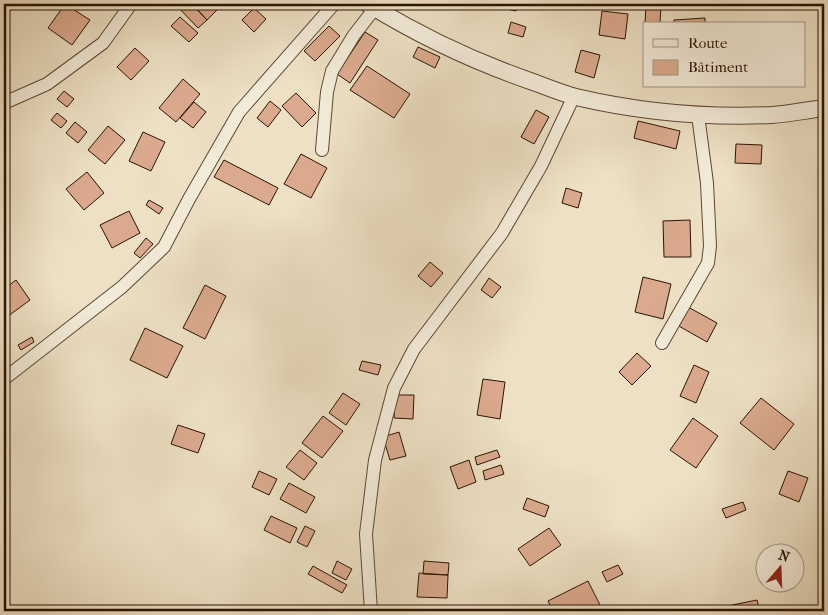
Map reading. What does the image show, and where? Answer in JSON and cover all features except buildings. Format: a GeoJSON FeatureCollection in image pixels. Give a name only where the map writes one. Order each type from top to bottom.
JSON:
{"type":"FeatureCollection","features":[{"type":"Feature","properties":{"kind":"street"},"geometry":{"type":"LineString","coordinates":[[4,103],[47,84],[103,43],[132,4]]}},
{"type":"Feature","properties":{"kind":"street"},"geometry":{"type":"LineString","coordinates":[[4,379],[122,287],[164,247],[239,112],[334,4]]}},
{"type":"Feature","properties":{"kind":"street"},"geometry":{"type":"LineString","coordinates":[[322,150],[327,92],[332,71],[372,6],[426,37],[470,58],[500,71],[574,96],[642,110],[698,115],[773,115],[824,108]]}},
{"type":"Feature","properties":{"kind":"street"},"geometry":{"type":"LineString","coordinates":[[371,611],[366,534],[375,460],[394,388],[414,348],[502,233],[541,166],[574,96]]}},
{"type":"Feature","properties":{"kind":"street"},"geometry":{"type":"LineString","coordinates":[[662,343],[708,263],[710,246],[707,182],[698,115]]}}]}
